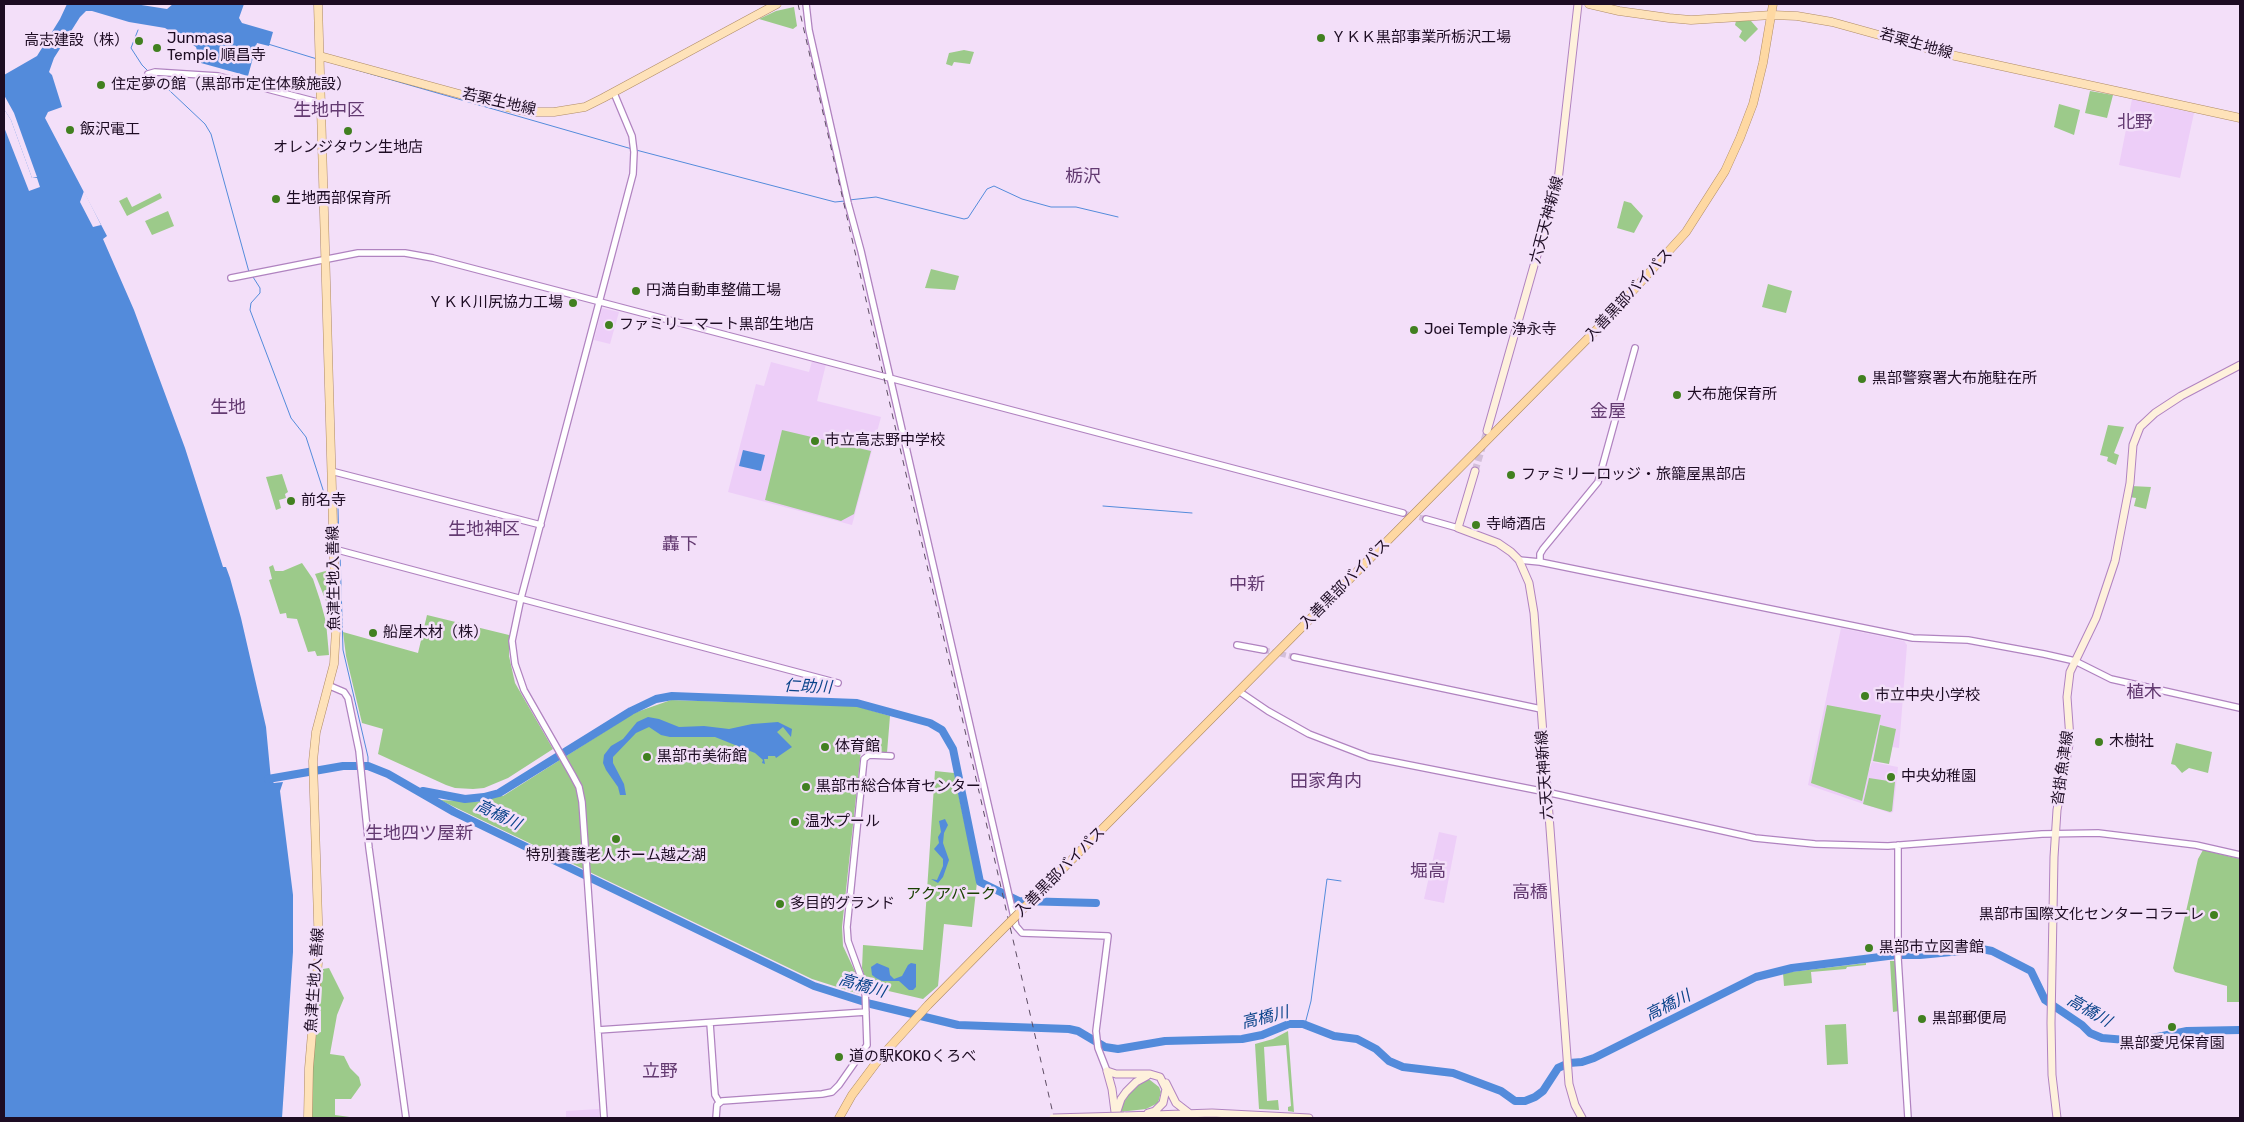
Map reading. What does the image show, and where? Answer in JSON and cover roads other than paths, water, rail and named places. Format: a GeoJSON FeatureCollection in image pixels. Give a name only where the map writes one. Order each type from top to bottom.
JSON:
{"type":"FeatureCollection","features":[{"type":"Feature","properties":{"kind":"highway","name":"入善黒部バイパス"},"geometry":{"type":"LineString","coordinates":[[839,1118],[852,1095],[879,1059],[913,1020],[1089,845],[1127,802],[1240,692],[1610,316],[1686,232],[1725,171],[1740,138],[1755,96],[1773,4]]}},
{"type":"Feature","properties":{"kind":"main road","name":"魚津生地入善線"},"geometry":{"type":"LineString","coordinates":[[308,1118],[309,1068],[320,951],[313,761],[316,732],[330,686],[335,644],[334,549],[318,4]]}},
{"type":"Feature","properties":{"kind":"main road","name":"若栗生地線"},"geometry":{"type":"LineString","coordinates":[[320,56],[529,112],[554,112],[578,108],[614,93],[710,39],[778,4]]}},
{"type":"Feature","properties":{"kind":"main road","name":"六天天神新線"},"geometry":{"type":"LineString","coordinates":[[1487,431],[1558,181],[1567,118],[1578,4]]}},
{"type":"Feature","properties":{"kind":"main road","name":"若栗生地線"},"geometry":{"type":"LineString","coordinates":[[1589,4],[1647,16],[1691,20],[1772,15],[1797,16],[1839,23],[1957,56],[2240,118]]}},
{"type":"Feature","properties":{"kind":"main road","name":"沓掛魚津線"},"geometry":{"type":"LineString","coordinates":[[2058,1118],[2052,1075],[2051,1023],[2055,834],[2060,787],[2070,739],[2067,697],[2070,672],[2096,618],[2114,561],[2130,483],[2134,446],[2140,428],[2155,413],[2181,396],[2240,365]]}},
{"type":"Feature","properties":{"kind":"main road"},"geometry":{"type":"LineString","coordinates":[[1458,528],[1474,471]]}},
{"type":"Feature","properties":{"kind":"main road","name":"六天天神新線"},"geometry":{"type":"LineString","coordinates":[[1458,528],[1498,543],[1519,560],[1529,583],[1533,606],[1569,1084],[1572,1099],[1582,1118]]}},
{"type":"Feature","properties":{"kind":"main road"},"geometry":{"type":"LineString","coordinates":[[1107,1071],[1116,1074],[1150,1074],[1160,1078],[1168,1085],[1176,1103],[1191,1113]]}},
{"type":"Feature","properties":{"kind":"main road"},"geometry":{"type":"LineString","coordinates":[[1107,1071],[1112,1089],[1115,1118]]}},
{"type":"Feature","properties":{"kind":"main road"},"geometry":{"type":"LineString","coordinates":[[1115,1118],[1121,1099],[1126,1092],[1136,1082],[1150,1074]]}},
{"type":"Feature","properties":{"kind":"main road"},"geometry":{"type":"LineString","coordinates":[[1136,1115],[1156,1111],[1160,1108],[1165,1097],[1163,1082]]}},
{"type":"Feature","properties":{"kind":"main road"},"geometry":{"type":"LineString","coordinates":[[1053,1118],[1191,1113],[1262,1114],[1309,1118]]}},
{"type":"Feature","properties":{"kind":"street"},"geometry":{"type":"LineString","coordinates":[[806,4],[848,203],[1016,926],[1022,933],[1108,936],[1099,1001],[1097,1037],[1098,1047],[1107,1071]]}},
{"type":"Feature","properties":{"kind":"street"},"geometry":{"type":"LineString","coordinates":[[148,74],[155,72],[218,76],[322,103]]}},
{"type":"Feature","properties":{"kind":"street"},"geometry":{"type":"LineString","coordinates":[[604,1118],[582,802],[579,788],[572,774],[528,701],[517,672],[512,642],[633,174],[634,152],[632,136],[614,93]]}},
{"type":"Feature","properties":{"kind":"street"},"geometry":{"type":"LineString","coordinates":[[231,278],[358,253],[381,252],[433,258],[1403,513]]}},
{"type":"Feature","properties":{"kind":"street"},"geometry":{"type":"LineString","coordinates":[[1540,562],[1540,554],[1543,549],[1598,482],[1635,348]]}},
{"type":"Feature","properties":{"kind":"street"},"geometry":{"type":"LineString","coordinates":[[331,471],[541,525]]}},
{"type":"Feature","properties":{"kind":"street"},"geometry":{"type":"LineString","coordinates":[[1426,519],[1458,528]]}},
{"type":"Feature","properties":{"kind":"street"},"geometry":{"type":"LineString","coordinates":[[334,549],[838,683]]}},
{"type":"Feature","properties":{"kind":"street"},"geometry":{"type":"LineString","coordinates":[[1519,560],[1540,562],[1904,637],[1968,640],[2075,661],[2112,679],[2240,708]]}},
{"type":"Feature","properties":{"kind":"street"},"geometry":{"type":"LineString","coordinates":[[1237,645],[1264,650]]}},
{"type":"Feature","properties":{"kind":"street"},"geometry":{"type":"LineString","coordinates":[[1294,657],[1541,709]]}},
{"type":"Feature","properties":{"kind":"street"},"geometry":{"type":"LineString","coordinates":[[330,686],[344,692],[348,698],[360,756],[370,848],[406,1118]]}},
{"type":"Feature","properties":{"kind":"street"},"geometry":{"type":"LineString","coordinates":[[1240,692],[1290,724],[1344,749],[1369,757],[1546,792],[1755,838],[1839,845],[1898,845],[2055,834],[2098,833],[2196,844],[2240,855]]}},
{"type":"Feature","properties":{"kind":"street"},"geometry":{"type":"LineString","coordinates":[[719,1102],[832,1092],[867,1045],[865,992],[861,973],[848,941],[847,927],[864,759],[869,755],[891,756]]}},
{"type":"Feature","properties":{"kind":"street"},"geometry":{"type":"LineString","coordinates":[[1898,845],[1898,958],[1908,1118]]}},
{"type":"Feature","properties":{"kind":"street"},"geometry":{"type":"LineString","coordinates":[[598,1030],[866,1012]]}},
{"type":"Feature","properties":{"kind":"street"},"geometry":{"type":"LineString","coordinates":[[710,1023],[715,1095],[719,1102]]}},
{"type":"Feature","properties":{"kind":"street"},"geometry":{"type":"LineString","coordinates":[[716,1118],[715,1109],[719,1102]]}},
{"type":"Feature","properties":{"kind":"water"},"geometry":{"type":"Polygon","coordinates":[[[67,4],[135,4],[167,9],[173,4],[244,4],[239,18],[242,23],[273,32],[269,46],[257,43],[248,76],[201,63],[196,47],[165,28],[129,22],[86,11],[80,17],[54,58],[49,72],[52,75],[62,107],[48,112],[45,118],[107,236],[103,239],[134,310],[185,448],[223,567],[226,567],[230,578],[241,618],[266,727],[271,780],[274,783],[283,782],[280,791],[293,895],[293,952],[282,1118],[4,1118],[4,109],[11,120],[32,178],[37,177],[14,113],[4,95],[4,75],[37,56],[67,4]]]}},
{"type":"Feature","properties":{"kind":"water"},"geometry":{"type":"Polygon","coordinates":[[[743,450],[765,455],[761,471],[739,466],[743,450]]]}},
{"type":"Feature","properties":{"kind":"water"},"geometry":{"type":"Polygon","coordinates":[[[648,717],[679,727],[704,726],[729,729],[752,724],[778,722],[792,729],[791,737],[783,727],[777,732],[792,747],[776,758],[775,756],[768,756],[768,759],[764,759],[765,764],[762,763],[763,760],[755,753],[715,737],[670,737],[661,735],[649,727],[636,733],[613,757],[613,763],[624,784],[626,795],[620,795],[618,787],[603,763],[604,755],[611,746],[623,739],[637,722],[648,717]]]}},
{"type":"Feature","properties":{"kind":"water"},"geometry":{"type":"Polygon","coordinates":[[[945,819],[948,825],[944,833],[943,843],[949,860],[943,877],[938,883],[931,879],[937,880],[943,866],[943,859],[934,849],[939,843],[938,837],[941,832],[939,821],[945,819]]]}},
{"type":"Feature","properties":{"kind":"water"},"geometry":{"type":"Polygon","coordinates":[[[877,963],[889,968],[890,975],[894,979],[902,976],[908,965],[911,963],[916,964],[916,987],[913,990],[909,990],[899,981],[882,981],[876,978],[872,975],[871,967],[877,963]]]}},
{"type":"Feature","properties":{"kind":"waterway"},"geometry":{"type":"LineString","coordinates":[[138,30],[131,48],[148,71]]}},
{"type":"Feature","properties":{"kind":"waterway"},"geometry":{"type":"LineString","coordinates":[[268,44],[317,59]]}},
{"type":"Feature","properties":{"kind":"waterway"},"geometry":{"type":"LineString","coordinates":[[326,61],[632,149]]}},
{"type":"Feature","properties":{"kind":"waterway"},"geometry":{"type":"LineString","coordinates":[[153,75],[205,124],[211,134],[249,272]]}},
{"type":"Feature","properties":{"kind":"waterway"},"geometry":{"type":"LineString","coordinates":[[636,150],[835,202],[845,201]]}},
{"type":"Feature","properties":{"kind":"waterway"},"geometry":{"type":"LineString","coordinates":[[849,200],[876,197],[964,219],[968,218],[987,189],[994,186],[1022,199],[1051,207],[1076,207],[1118,217]]}},
{"type":"Feature","properties":{"kind":"waterway"},"geometry":{"type":"LineString","coordinates":[[253,277],[260,288],[260,293],[251,303],[250,310],[291,418],[306,437],[327,502]]}},
{"type":"Feature","properties":{"kind":"waterway"},"geometry":{"type":"LineString","coordinates":[[1103,506],[1192,513]]}},
{"type":"Feature","properties":{"kind":"waterway"},"geometry":{"type":"LineString","coordinates":[[338,508],[339,549]]}},
{"type":"Feature","properties":{"kind":"waterway"},"geometry":{"type":"LineString","coordinates":[[340,553],[343,650],[368,757],[368,766]]}},
{"type":"Feature","properties":{"kind":"waterway","name":"仁助川"},"geometry":{"type":"LineString","coordinates":[[423,791],[465,799],[499,793],[631,711],[656,699],[672,696],[857,703],[930,723],[942,730],[953,749],[980,882],[1019,901],[1096,903]]}},
{"type":"Feature","properties":{"kind":"waterway","name":"高橋川"},"geometry":{"type":"LineString","coordinates":[[268,779],[343,766],[368,766],[388,774],[454,812],[814,986],[871,1004],[958,1025],[1069,1029],[1078,1031],[1105,1047],[1118,1049],[1165,1041],[1242,1039],[1262,1035],[1289,1024],[1303,1024],[1334,1036],[1357,1039],[1376,1049],[1389,1061],[1403,1067],[1453,1073],[1501,1091],[1515,1101],[1525,1101],[1543,1091],[1558,1068],[1569,1063],[1582,1062],[1594,1058],[1756,977],[1792,968],[1896,955],[1920,955],[1982,949],[1992,951],[2031,971],[2045,1000],[2082,1025],[2090,1033],[2102,1038],[2138,1041],[2187,1031],[2240,1030]]}},
{"type":"Feature","properties":{"kind":"waterway"},"geometry":{"type":"LineString","coordinates":[[1305,1024],[1311,1001],[1327,879],[1341,881]]}},
{"type":"Feature","properties":{"kind":"tunnel"},"geometry":{"type":"LineString","coordinates":[[1475,471],[1487,431]]}},
{"type":"Feature","properties":{"kind":"tunnel"},"geometry":{"type":"LineString","coordinates":[[1403,513],[1426,519]]}},
{"type":"Feature","properties":{"kind":"tunnel"},"geometry":{"type":"LineString","coordinates":[[1264,650],[1294,657]]}},
{"type":"Feature","properties":{"kind":"railway"},"geometry":{"type":"LineString","coordinates":[[798,4],[1054,1118]]}},
{"type":"Feature","properties":{"kind":"place","name":"ＹＫＫ黒部事業所栃沢工場"},"geometry":{"type":"Point","coordinates":[1321,38]}},
{"type":"Feature","properties":{"kind":"place","name":"高志建設（株）"},"geometry":{"type":"Point","coordinates":[139,41]}},
{"type":"Feature","properties":{"kind":"place","name":"Junmasa Temple 順昌寺"},"geometry":{"type":"Point","coordinates":[157,48]}},
{"type":"Feature","properties":{"kind":"place","name":"住定夢の館（黒部市定住体験施設）"},"geometry":{"type":"Point","coordinates":[101,85]}},
{"type":"Feature","properties":{"kind":"place","name":"飯沢電工"},"geometry":{"type":"Point","coordinates":[70,130]}},
{"type":"Feature","properties":{"kind":"place","name":"オレンジタウン生地店"},"geometry":{"type":"Point","coordinates":[348,131]}},
{"type":"Feature","properties":{"kind":"place","name":"生地西部保育所"},"geometry":{"type":"Point","coordinates":[276,199]}},
{"type":"Feature","properties":{"kind":"place","name":"円満自動車整備工場"},"geometry":{"type":"Point","coordinates":[636,291]}},
{"type":"Feature","properties":{"kind":"place","name":"ＹＫＫ川尻協力工場"},"geometry":{"type":"Point","coordinates":[573,303]}},
{"type":"Feature","properties":{"kind":"place","name":"ファミリーマート黒部生地店"},"geometry":{"type":"Point","coordinates":[609,325]}},
{"type":"Feature","properties":{"kind":"place","name":"Joei Temple 浄永寺"},"geometry":{"type":"Point","coordinates":[1414,330]}},
{"type":"Feature","properties":{"kind":"place","name":"黒部警察署大布施駐在所"},"geometry":{"type":"Point","coordinates":[1862,379]}},
{"type":"Feature","properties":{"kind":"place","name":"大布施保育所"},"geometry":{"type":"Point","coordinates":[1677,395]}},
{"type":"Feature","properties":{"kind":"place","name":"市立高志野中学校"},"geometry":{"type":"Point","coordinates":[815,441]}},
{"type":"Feature","properties":{"kind":"place","name":"ファミリーロッジ・旅籠屋黒部店"},"geometry":{"type":"Point","coordinates":[1511,475]}},
{"type":"Feature","properties":{"kind":"place","name":"前名寺"},"geometry":{"type":"Point","coordinates":[291,501]}},
{"type":"Feature","properties":{"kind":"place","name":"寺崎酒店"},"geometry":{"type":"Point","coordinates":[1476,525]}},
{"type":"Feature","properties":{"kind":"place","name":"船屋木材（株）"},"geometry":{"type":"Point","coordinates":[373,633]}},
{"type":"Feature","properties":{"kind":"place","name":"市立中央小学校"},"geometry":{"type":"Point","coordinates":[1865,696]}},
{"type":"Feature","properties":{"kind":"place","name":"木樹社"},"geometry":{"type":"Point","coordinates":[2099,742]}},
{"type":"Feature","properties":{"kind":"place","name":"体育館"},"geometry":{"type":"Point","coordinates":[825,747]}},
{"type":"Feature","properties":{"kind":"place","name":"黒部市美術館"},"geometry":{"type":"Point","coordinates":[647,757]}},
{"type":"Feature","properties":{"kind":"place","name":"中央幼稚園"},"geometry":{"type":"Point","coordinates":[1891,777]}},
{"type":"Feature","properties":{"kind":"place","name":"黒部市総合体育センター"},"geometry":{"type":"Point","coordinates":[806,787]}},
{"type":"Feature","properties":{"kind":"place","name":"温水プール"},"geometry":{"type":"Point","coordinates":[795,822]}},
{"type":"Feature","properties":{"kind":"place","name":"特別養護老人ホーム越之湖"},"geometry":{"type":"Point","coordinates":[616,839]}},
{"type":"Feature","properties":{"kind":"place","name":"多目的グランド"},"geometry":{"type":"Point","coordinates":[780,904]}},
{"type":"Feature","properties":{"kind":"place","name":"黒部市国際文化センターコラーレ"},"geometry":{"type":"Point","coordinates":[2214,915]}},
{"type":"Feature","properties":{"kind":"place","name":"黒部市立図書館"},"geometry":{"type":"Point","coordinates":[1869,948]}},
{"type":"Feature","properties":{"kind":"place","name":"黒部郵便局"},"geometry":{"type":"Point","coordinates":[1922,1019]}},
{"type":"Feature","properties":{"kind":"place","name":"黒部愛児保育園"},"geometry":{"type":"Point","coordinates":[2172,1027]}},
{"type":"Feature","properties":{"kind":"place","name":"道の駅KOKOくろべ"},"geometry":{"type":"Point","coordinates":[839,1057]}},
{"type":"Feature","properties":{"kind":"district","name":"生地中区"},"geometry":{"type":"Point","coordinates":[329,111]}},
{"type":"Feature","properties":{"kind":"district","name":"北野"},"geometry":{"type":"Point","coordinates":[2135,123]}},
{"type":"Feature","properties":{"kind":"district","name":"栃沢"},"geometry":{"type":"Point","coordinates":[1083,177]}},
{"type":"Feature","properties":{"kind":"district","name":"生地"},"geometry":{"type":"Point","coordinates":[228,408]}},
{"type":"Feature","properties":{"kind":"district","name":"金屋"},"geometry":{"type":"Point","coordinates":[1608,412]}},
{"type":"Feature","properties":{"kind":"district","name":"生地神区"},"geometry":{"type":"Point","coordinates":[484,530]}},
{"type":"Feature","properties":{"kind":"district","name":"轟下"},"geometry":{"type":"Point","coordinates":[680,545]}},
{"type":"Feature","properties":{"kind":"district","name":"中新"},"geometry":{"type":"Point","coordinates":[1247,585]}},
{"type":"Feature","properties":{"kind":"district","name":"植木"},"geometry":{"type":"Point","coordinates":[2144,693]}},
{"type":"Feature","properties":{"kind":"district","name":"田家角内"},"geometry":{"type":"Point","coordinates":[1326,782]}},
{"type":"Feature","properties":{"kind":"district","name":"生地四ツ屋新"},"geometry":{"type":"Point","coordinates":[419,834]}},
{"type":"Feature","properties":{"kind":"district","name":"堀高"},"geometry":{"type":"Point","coordinates":[1428,872]}},
{"type":"Feature","properties":{"kind":"district","name":"高橋"},"geometry":{"type":"Point","coordinates":[1530,893]}},
{"type":"Feature","properties":{"kind":"district","name":"立野"},"geometry":{"type":"Point","coordinates":[660,1072]}},
{"type":"Feature","properties":{"kind":"park label","name":"アクアパーク"},"geometry":{"type":"Point","coordinates":[951,895]}}]}
